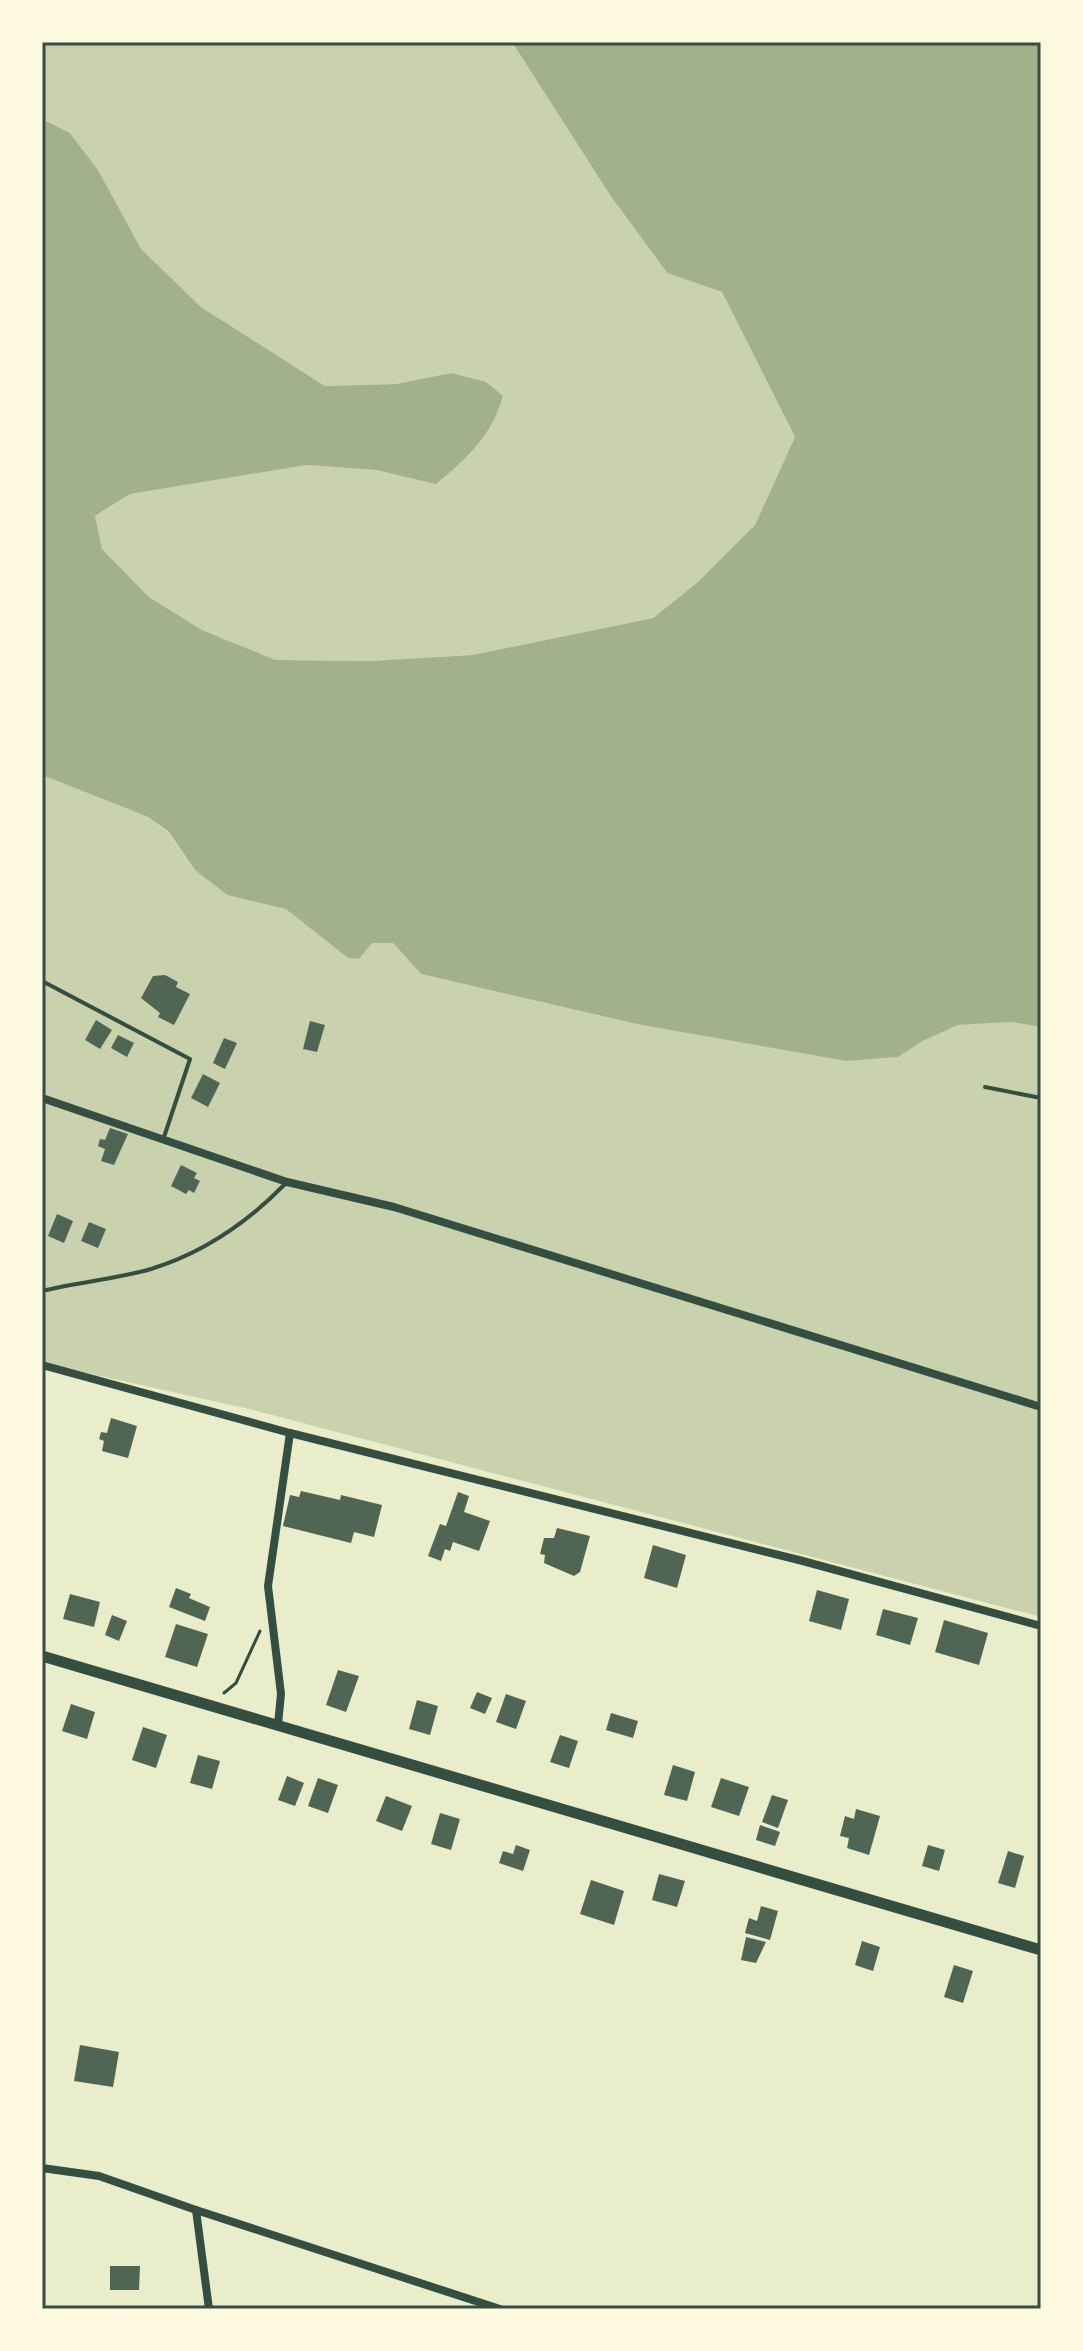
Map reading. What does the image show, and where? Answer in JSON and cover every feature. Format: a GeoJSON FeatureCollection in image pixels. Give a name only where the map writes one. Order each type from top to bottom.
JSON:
{"type":"FeatureCollection","features":[{"type":"Feature","properties":{"kind":"street"},"geometry":{"type":"LineString","coordinates":[[42,1098],[287,1182],[394,1207],[1041,1407]]}},
{"type":"Feature","properties":{"kind":"street"},"geometry":{"type":"LineString","coordinates":[[42,1365],[290,1433],[799,1560],[1041,1626]]}},
{"type":"Feature","properties":{"kind":"street"},"geometry":{"type":"LineString","coordinates":[[278,1724],[281,1694],[268,1586],[290,1433]]}},
{"type":"Feature","properties":{"kind":"street"},"geometry":{"type":"LineString","coordinates":[[42,1656],[1041,1950]]}},
{"type":"Feature","properties":{"kind":"street"},"geometry":{"type":"LineString","coordinates":[[42,2168],[99,2176],[500,2309]]}},
{"type":"Feature","properties":{"kind":"street"},"geometry":{"type":"LineString","coordinates":[[196,2210],[209,2309]]}},
{"type":"Feature","properties":{"kind":"lane"},"geometry":{"type":"LineString","coordinates":[[42,981],[190,1059],[164,1138]]}},
{"type":"Feature","properties":{"kind":"lane"},"geometry":{"type":"LineString","coordinates":[[985,1087],[1041,1098]]}},
{"type":"Feature","properties":{"kind":"lane"},"geometry":{"type":"LineString","coordinates":[[42,1291],[151,1269],[208,1246],[258,1212],[287,1182]]}},
{"type":"Feature","properties":{"kind":"path"},"geometry":{"type":"LineString","coordinates":[[208,1704],[236,1683],[256,1637],[270,1617]]}},
{"type":"Feature","properties":{"kind":"shaded area"},"geometry":{"type":"Polygon","coordinates":[[[42,42],[512,42],[610,195],[667,273],[722,292],[795,437],[755,525],[698,582],[653,618],[472,655],[370,661],[276,660],[202,630],[149,597],[102,549],[94,517],[130,494],[307,465],[376,470],[436,483],[485,435],[503,396],[451,373],[396,384],[325,386],[201,307],[141,250],[98,170],[70,133],[42,119],[42,42]]]}},
{"type":"Feature","properties":{"kind":"shaded area"},"geometry":{"type":"Polygon","coordinates":[[[512,42],[1041,42],[1041,1027],[1011,1022],[958,1025],[898,1057],[846,1061],[641,1025],[421,974],[393,943],[372,943],[359,959],[348,958],[286,909],[227,895],[195,870],[168,831],[148,817],[42,775],[42,119],[70,133],[98,170],[141,249],[201,307],[325,386],[396,384],[451,373],[486,382],[503,396],[485,435],[436,484],[376,470],[307,465],[130,494],[95,516],[102,549],[149,597],[202,630],[276,660],[370,661],[472,655],[653,618],[698,582],[755,525],[795,437],[722,292],[667,273],[610,195],[512,42]]]}},
{"type":"Feature","properties":{"kind":"shaded area"},"geometry":{"type":"Polygon","coordinates":[[[42,775],[148,817],[167,831],[195,870],[227,895],[286,908],[349,958],[359,959],[372,942],[393,943],[421,974],[641,1025],[846,1061],[898,1057],[958,1025],[1011,1022],[1041,1027],[1041,1617],[249,1409],[42,1363],[42,775]]]}},
{"type":"Feature","properties":{"kind":"building"},"geometry":{"type":"Polygon","coordinates":[[[165,975],[178,982],[176,987],[190,994],[174,1025],[158,1017],[160,1013],[141,998],[153,976],[165,975]]]}},
{"type":"Feature","properties":{"kind":"building"},"geometry":{"type":"Polygon","coordinates":[[[96,1020],[112,1030],[100,1049],[85,1040],[96,1020]]]}},
{"type":"Feature","properties":{"kind":"building"},"geometry":{"type":"Polygon","coordinates":[[[310,1021],[325,1025],[317,1052],[303,1049],[310,1021]]]}},
{"type":"Feature","properties":{"kind":"building"},"geometry":{"type":"Polygon","coordinates":[[[118,1035],[134,1043],[127,1057],[111,1048],[118,1035]]]}},
{"type":"Feature","properties":{"kind":"building"},"geometry":{"type":"Polygon","coordinates":[[[224,1038],[237,1043],[225,1069],[213,1063],[224,1038]]]}},
{"type":"Feature","properties":{"kind":"building"},"geometry":{"type":"Polygon","coordinates":[[[203,1074],[220,1083],[208,1107],[191,1098],[203,1074]]]}},
{"type":"Feature","properties":{"kind":"building"},"geometry":{"type":"Polygon","coordinates":[[[110,1128],[128,1134],[114,1165],[101,1161],[105,1149],[98,1146],[100,1139],[105,1140],[110,1128]]]}},
{"type":"Feature","properties":{"kind":"building"},"geometry":{"type":"Polygon","coordinates":[[[181,1165],[197,1173],[194,1178],[200,1181],[194,1193],[189,1190],[186,1194],[171,1186],[181,1165]]]}},
{"type":"Feature","properties":{"kind":"building"},"geometry":{"type":"Polygon","coordinates":[[[57,1214],[73,1221],[64,1243],[48,1236],[57,1214]]]}},
{"type":"Feature","properties":{"kind":"building"},"geometry":{"type":"Polygon","coordinates":[[[89,1222],[106,1229],[98,1248],[81,1241],[89,1222]]]}},
{"type":"Feature","properties":{"kind":"building"},"geometry":{"type":"Polygon","coordinates":[[[111,1418],[137,1426],[128,1458],[102,1451],[104,1441],[99,1439],[101,1432],[107,1433],[111,1418]]]}},
{"type":"Feature","properties":{"kind":"building"},"geometry":{"type":"Polygon","coordinates":[[[301,1491],[340,1500],[341,1495],[382,1505],[374,1537],[354,1532],[351,1543],[283,1526],[290,1495],[299,1497],[301,1491]]]}},
{"type":"Feature","properties":{"kind":"building"},"geometry":{"type":"Polygon","coordinates":[[[458,1492],[469,1496],[464,1512],[490,1521],[479,1551],[453,1542],[450,1551],[445,1549],[441,1561],[428,1556],[440,1524],[446,1526],[458,1492]]]}},
{"type":"Feature","properties":{"kind":"building"},"geometry":{"type":"Polygon","coordinates":[[[557,1528],[590,1536],[580,1572],[574,1576],[544,1563],[545,1555],[540,1554],[544,1538],[554,1538],[557,1528]]]}},
{"type":"Feature","properties":{"kind":"building"},"geometry":{"type":"Polygon","coordinates":[[[653,1545],[686,1555],[677,1588],[644,1578],[653,1545]]]}},
{"type":"Feature","properties":{"kind":"building"},"geometry":{"type":"Polygon","coordinates":[[[176,1588],[210,1607],[205,1621],[169,1607],[176,1588]]]}},
{"type":"Feature","properties":{"kind":"building"},"geometry":{"type":"Polygon","coordinates":[[[817,1590],[849,1599],[841,1630],[809,1621],[817,1590]]]}},
{"type":"Feature","properties":{"kind":"building"},"geometry":{"type":"Polygon","coordinates":[[[70,1594],[100,1602],[94,1627],[63,1619],[70,1594]]]}},
{"type":"Feature","properties":{"kind":"building"},"geometry":{"type":"Polygon","coordinates":[[[883,1609],[918,1618],[910,1645],[876,1635],[883,1609]]]}},
{"type":"Feature","properties":{"kind":"building"},"geometry":{"type":"Polygon","coordinates":[[[112,1615],[127,1621],[119,1641],[105,1635],[112,1615]]]}},
{"type":"Feature","properties":{"kind":"building"},"geometry":{"type":"Polygon","coordinates":[[[944,1620],[988,1633],[979,1665],[935,1652],[944,1620]]]}},
{"type":"Feature","properties":{"kind":"building"},"geometry":{"type":"Polygon","coordinates":[[[176,1624],[208,1634],[197,1667],[165,1657],[176,1624]]]}},
{"type":"Feature","properties":{"kind":"building"},"geometry":{"type":"Polygon","coordinates":[[[338,1670],[359,1676],[346,1712],[326,1705],[338,1670]]]}},
{"type":"Feature","properties":{"kind":"building"},"geometry":{"type":"Polygon","coordinates":[[[477,1692],[492,1698],[485,1714],[470,1708],[477,1692]]]}},
{"type":"Feature","properties":{"kind":"building"},"geometry":{"type":"Polygon","coordinates":[[[506,1694],[526,1701],[516,1729],[496,1722],[506,1694]]]}},
{"type":"Feature","properties":{"kind":"building"},"geometry":{"type":"Polygon","coordinates":[[[417,1700],[438,1706],[430,1735],[409,1729],[417,1700]]]}},
{"type":"Feature","properties":{"kind":"building"},"geometry":{"type":"Polygon","coordinates":[[[71,1704],[95,1712],[87,1739],[62,1731],[71,1704]]]}},
{"type":"Feature","properties":{"kind":"building"},"geometry":{"type":"Polygon","coordinates":[[[611,1713],[638,1721],[633,1738],[606,1730],[611,1713]]]}},
{"type":"Feature","properties":{"kind":"building"},"geometry":{"type":"Polygon","coordinates":[[[143,1727],[167,1735],[156,1768],[132,1760],[143,1727]]]}},
{"type":"Feature","properties":{"kind":"building"},"geometry":{"type":"Polygon","coordinates":[[[560,1735],[578,1741],[569,1768],[550,1762],[560,1735]]]}},
{"type":"Feature","properties":{"kind":"building"},"geometry":{"type":"Polygon","coordinates":[[[198,1755],[220,1761],[212,1789],[190,1783],[198,1755]]]}},
{"type":"Feature","properties":{"kind":"building"},"geometry":{"type":"Polygon","coordinates":[[[673,1765],[695,1772],[687,1801],[664,1795],[673,1765]]]}},
{"type":"Feature","properties":{"kind":"building"},"geometry":{"type":"Polygon","coordinates":[[[287,1776],[304,1783],[295,1806],[278,1800],[287,1776]]]}},
{"type":"Feature","properties":{"kind":"building"},"geometry":{"type":"Polygon","coordinates":[[[318,1778],[338,1785],[328,1813],[308,1806],[318,1778]]]}},
{"type":"Feature","properties":{"kind":"building"},"geometry":{"type":"Polygon","coordinates":[[[721,1778],[749,1787],[739,1816],[711,1807],[721,1778]]]}},
{"type":"Feature","properties":{"kind":"building"},"geometry":{"type":"Polygon","coordinates":[[[772,1795],[788,1800],[778,1828],[762,1822],[772,1795]]]}},
{"type":"Feature","properties":{"kind":"building"},"geometry":{"type":"Polygon","coordinates":[[[386,1796],[412,1806],[402,1831],[376,1821],[386,1796]]]}},
{"type":"Feature","properties":{"kind":"building"},"geometry":{"type":"Polygon","coordinates":[[[856,1809],[880,1816],[869,1855],[847,1848],[849,1838],[840,1836],[845,1816],[854,1819],[856,1809]]]}},
{"type":"Feature","properties":{"kind":"building"},"geometry":{"type":"Polygon","coordinates":[[[440,1813],[460,1819],[451,1850],[431,1844],[440,1813]]]}},
{"type":"Feature","properties":{"kind":"building"},"geometry":{"type":"Polygon","coordinates":[[[760,1825],[780,1832],[775,1846],[756,1840],[760,1825]]]}},
{"type":"Feature","properties":{"kind":"building"},"geometry":{"type":"Polygon","coordinates":[[[516,1845],[530,1850],[523,1871],[499,1863],[503,1851],[513,1854],[516,1845]]]}},
{"type":"Feature","properties":{"kind":"building"},"geometry":{"type":"Polygon","coordinates":[[[928,1845],[945,1850],[939,1871],[922,1866],[928,1845]]]}},
{"type":"Feature","properties":{"kind":"building"},"geometry":{"type":"Polygon","coordinates":[[[1008,1851],[1024,1856],[1015,1888],[998,1883],[1008,1851]]]}},
{"type":"Feature","properties":{"kind":"building"},"geometry":{"type":"Polygon","coordinates":[[[659,1874],[685,1881],[677,1907],[652,1900],[659,1874]]]}},
{"type":"Feature","properties":{"kind":"building"},"geometry":{"type":"Polygon","coordinates":[[[591,1880],[624,1891],[614,1925],[580,1914],[591,1880]]]}},
{"type":"Feature","properties":{"kind":"building"},"geometry":{"type":"Polygon","coordinates":[[[761,1906],[778,1911],[770,1940],[745,1933],[749,1918],[757,1921],[761,1906]]]}},
{"type":"Feature","properties":{"kind":"building"},"geometry":{"type":"Polygon","coordinates":[[[746,1937],[766,1942],[756,1963],[741,1960],[746,1937]]]}},
{"type":"Feature","properties":{"kind":"building"},"geometry":{"type":"Polygon","coordinates":[[[862,1941],[880,1947],[873,1971],[855,1965],[862,1941]]]}},
{"type":"Feature","properties":{"kind":"building"},"geometry":{"type":"Polygon","coordinates":[[[954,1965],[973,1971],[963,2003],[944,1997],[954,1965]]]}},
{"type":"Feature","properties":{"kind":"building"},"geometry":{"type":"Polygon","coordinates":[[[80,2045],[119,2052],[113,2087],[74,2081],[80,2045]]]}},
{"type":"Feature","properties":{"kind":"building"},"geometry":{"type":"Polygon","coordinates":[[[110,2266],[140,2266],[139,2290],[110,2290],[110,2266]]]}}]}
